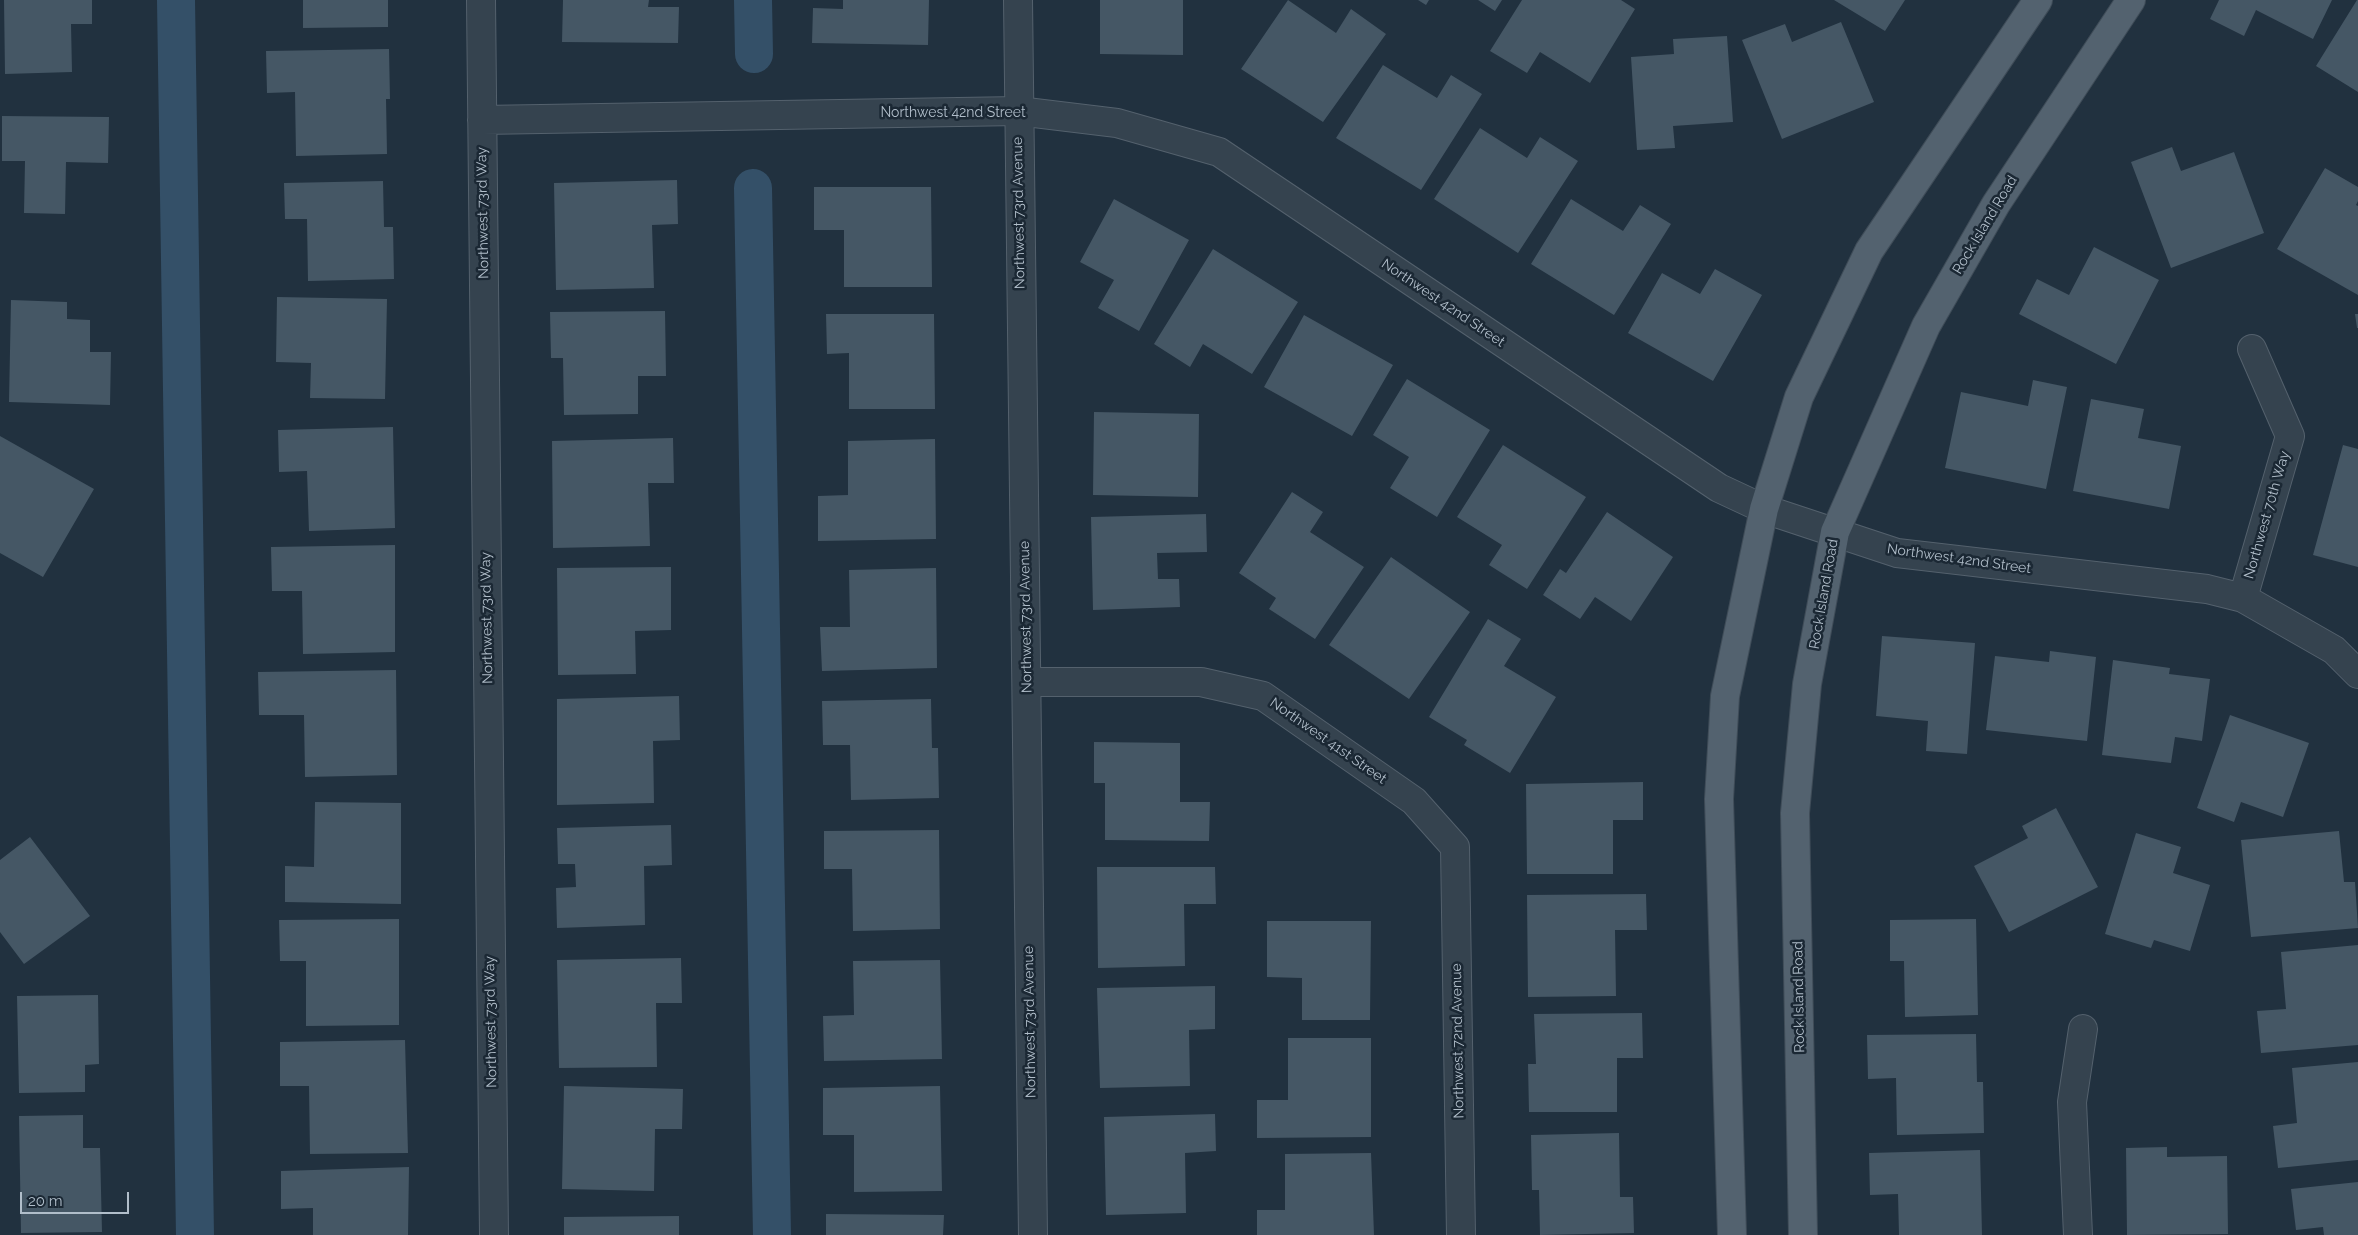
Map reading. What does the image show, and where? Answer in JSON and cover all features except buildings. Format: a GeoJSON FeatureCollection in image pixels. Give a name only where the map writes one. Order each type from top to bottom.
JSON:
{"type":"FeatureCollection","features":[{"type":"Feature","properties":{"kind":"main road"},"geometry":{"type":"LineString","coordinates":[[1732,1235],[1720,799],[1725,696],[1764,509],[1799,397],[1869,251],[2038,0]]}},
{"type":"Feature","properties":{"kind":"main road","name":"Rock Island Road"},"geometry":{"type":"LineString","coordinates":[[1803,1235],[1795,813],[1807,684],[1835,532],[1926,326],[1996,204],[2131,0]]}},
{"type":"Feature","properties":{"kind":"street","name":"Northwest 73rd Way"},"geometry":{"type":"LineString","coordinates":[[481,0],[494,1235]]}},
{"type":"Feature","properties":{"kind":"street","name":"Northwest 73rd Avenue"},"geometry":{"type":"LineString","coordinates":[[1018,0],[1033,1235]]}},
{"type":"Feature","properties":{"kind":"street","name":"Northwest 42nd Street"},"geometry":{"type":"LineString","coordinates":[[482,120],[1018,112],[1117,124],[1219,152],[1719,488],[1764,509],[1897,553],[2207,589],[2243,598],[2334,650],[2358,674]]}},
{"type":"Feature","properties":{"kind":"street","name":"Northwest 70th Way"},"geometry":{"type":"LineString","coordinates":[[2243,598],[2290,436],[2252,349]]}},
{"type":"Feature","properties":{"kind":"street","name":"Northwest 41st Street"},"geometry":{"type":"LineString","coordinates":[[1027,682],[1201,682],[1263,696],[1414,801],[1455,847]]}},
{"type":"Feature","properties":{"kind":"street","name":"Northwest 72nd Avenue"},"geometry":{"type":"LineString","coordinates":[[1455,847],[1461,1235]]}},
{"type":"Feature","properties":{"kind":"street"},"geometry":{"type":"LineString","coordinates":[[2078,1235],[2072,1102],[2083,1029]]}},
{"type":"Feature","properties":{"kind":"waterway"},"geometry":{"type":"LineString","coordinates":[[176,0],[195,1235]]}},
{"type":"Feature","properties":{"kind":"waterway"},"geometry":{"type":"LineString","coordinates":[[753,0],[754,54]]}},
{"type":"Feature","properties":{"kind":"waterway"},"geometry":{"type":"LineString","coordinates":[[753,188],[772,1235]]}}]}
